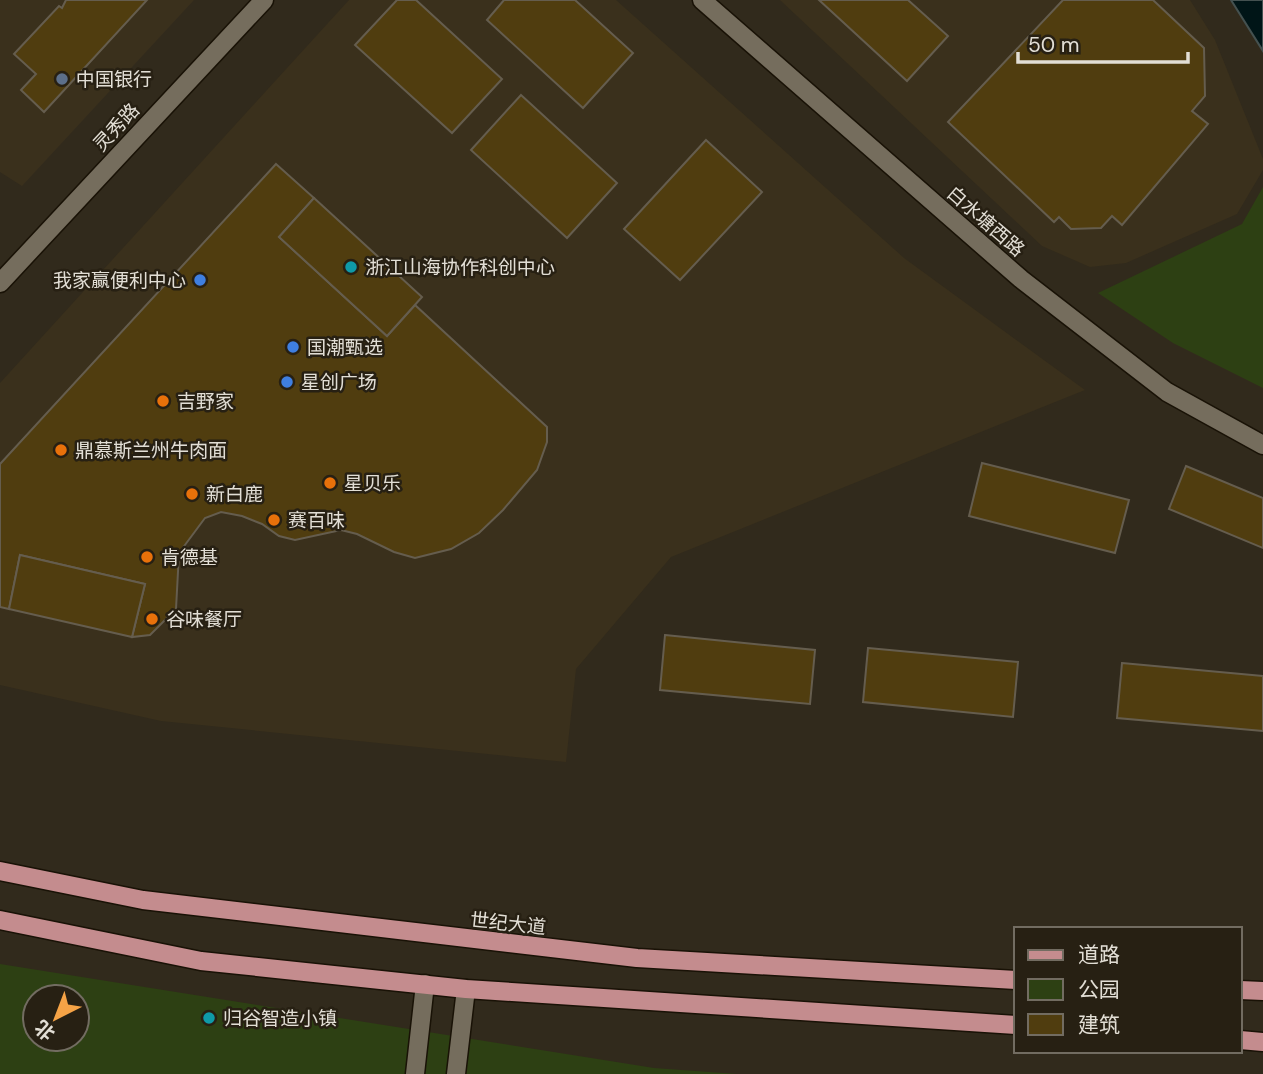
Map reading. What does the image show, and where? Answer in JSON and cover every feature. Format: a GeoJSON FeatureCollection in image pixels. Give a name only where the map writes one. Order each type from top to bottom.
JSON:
{"type":"FeatureCollection","features":[{"type":"Feature","properties":{"kind":"main road","name":"世纪大道"},"geometry":{"type":"LineString","coordinates":[[0,871],[143,900],[637,958],[1014,980]]}},
{"type":"Feature","properties":{"kind":"main road"},"geometry":{"type":"LineString","coordinates":[[0,920],[201,961],[466,989],[1014,1025]]}},
{"type":"Feature","properties":{"kind":"main road"},"geometry":{"type":"LineString","coordinates":[[1242,989],[1263,990]]}},
{"type":"Feature","properties":{"kind":"main road"},"geometry":{"type":"LineString","coordinates":[[1242,1040],[1263,1042]]}},
{"type":"Feature","properties":{"kind":"street","name":"灵秀路"},"geometry":{"type":"LineString","coordinates":[[0,283],[264,0]]}},
{"type":"Feature","properties":{"kind":"street","name":"白水塘西路"},"geometry":{"type":"LineString","coordinates":[[702,0],[1021,279],[1167,392],[1263,445]]}},
{"type":"Feature","properties":{"kind":"street"},"geometry":{"type":"LineString","coordinates":[[415,1074],[425,984]]}},
{"type":"Feature","properties":{"kind":"street"},"geometry":{"type":"LineString","coordinates":[[456,1074],[466,989]]}},
{"type":"Feature","properties":{"kind":"shaded area"},"geometry":{"type":"Polygon","coordinates":[[[0,0],[194,0],[22,186],[0,172],[0,0]]]}},
{"type":"Feature","properties":{"kind":"shaded area"},"geometry":{"type":"Polygon","coordinates":[[[349,0],[616,0],[904,258],[1085,390],[671,557],[576,669],[566,762],[161,721],[0,685],[0,383],[349,0]]]}},
{"type":"Feature","properties":{"kind":"shaded area"},"geometry":{"type":"Polygon","coordinates":[[[780,0],[1190,0],[1215,40],[1263,159],[1263,170],[1237,214],[1126,263],[1090,267],[1042,246],[780,0]]]}},
{"type":"Feature","properties":{"kind":"shaded area"},"geometry":{"type":"Polygon","coordinates":[[[1231,0],[1263,0],[1263,51],[1231,0]]]}},
{"type":"Feature","properties":{"kind":"green space"},"geometry":{"type":"Polygon","coordinates":[[[1263,187],[1263,388],[1173,343],[1098,293],[1242,224],[1263,187]]]}},
{"type":"Feature","properties":{"kind":"green space","name":"归谷智造小镇"},"geometry":{"type":"Polygon","coordinates":[[[0,964],[654,1068],[737,1074],[0,1074],[0,964]]]}},
{"type":"Feature","properties":{"kind":"building"},"geometry":{"type":"Polygon","coordinates":[[[66,0],[147,0],[44,112],[21,90],[36,74],[14,54],[59,6],[62,8],[66,0]]]}},
{"type":"Feature","properties":{"kind":"building"},"geometry":{"type":"Polygon","coordinates":[[[397,0],[416,0],[502,79],[452,133],[355,45],[397,0]]]}},
{"type":"Feature","properties":{"kind":"building"},"geometry":{"type":"Polygon","coordinates":[[[504,0],[575,0],[633,53],[583,108],[487,20],[504,0]]]}},
{"type":"Feature","properties":{"kind":"building"},"geometry":{"type":"Polygon","coordinates":[[[819,0],[908,0],[948,36],[907,81],[819,0]]]}},
{"type":"Feature","properties":{"kind":"building"},"geometry":{"type":"Polygon","coordinates":[[[1063,0],[1153,0],[1204,48],[1205,96],[1192,111],[1208,124],[1122,225],[1112,216],[1101,228],[1071,229],[1059,217],[1054,222],[948,122],[1063,0]]]}},
{"type":"Feature","properties":{"kind":"building"},"geometry":{"type":"Polygon","coordinates":[[[521,95],[617,183],[567,238],[471,150],[521,95]]]}},
{"type":"Feature","properties":{"kind":"building"},"geometry":{"type":"Polygon","coordinates":[[[706,140],[762,192],[680,280],[624,229],[706,140]]]}},
{"type":"Feature","properties":{"kind":"building","name":"星创广场"},"geometry":{"type":"Polygon","coordinates":[[[276,164],[314,198],[279,237],[387,336],[415,305],[547,427],[547,442],[537,470],[479,533],[451,549],[415,558],[341,530],[295,540],[279,536],[262,524],[242,516],[221,512],[205,518],[179,553],[176,609],[150,635],[132,637],[145,584],[20,555],[9,609],[0,607],[0,464],[276,164]]]}},
{"type":"Feature","properties":{"kind":"building","name":"浙江山海协作科创中心"},"geometry":{"type":"Polygon","coordinates":[[[314,198],[422,297],[387,336],[279,237],[314,198]]]}},
{"type":"Feature","properties":{"kind":"building"},"geometry":{"type":"Polygon","coordinates":[[[982,463],[1129,500],[1115,553],[969,516],[982,463]]]}},
{"type":"Feature","properties":{"kind":"building"},"geometry":{"type":"Polygon","coordinates":[[[1186,466],[1263,498],[1263,548],[1169,509],[1186,466]]]}},
{"type":"Feature","properties":{"kind":"building"},"geometry":{"type":"Polygon","coordinates":[[[20,555],[145,584],[132,637],[9,609],[20,555]]]}},
{"type":"Feature","properties":{"kind":"building"},"geometry":{"type":"Polygon","coordinates":[[[665,635],[815,650],[810,704],[660,690],[665,635]]]}},
{"type":"Feature","properties":{"kind":"building"},"geometry":{"type":"Polygon","coordinates":[[[868,648],[1018,662],[1013,717],[863,702],[868,648]]]}},
{"type":"Feature","properties":{"kind":"building"},"geometry":{"type":"Polygon","coordinates":[[[1122,663],[1263,676],[1263,731],[1117,718],[1122,663]]]}},
{"type":"Feature","properties":{"kind":"place","name":"中国银行"},"geometry":{"type":"Point","coordinates":[62,79]}},
{"type":"Feature","properties":{"kind":"place","name":"浙江山海协作科创中心"},"geometry":{"type":"Point","coordinates":[351,267]}},
{"type":"Feature","properties":{"kind":"place","name":"我家赢便利中心"},"geometry":{"type":"Point","coordinates":[200,280]}},
{"type":"Feature","properties":{"kind":"place","name":"国潮甄选"},"geometry":{"type":"Point","coordinates":[293,347]}},
{"type":"Feature","properties":{"kind":"place","name":"星创广场"},"geometry":{"type":"Point","coordinates":[287,382]}},
{"type":"Feature","properties":{"kind":"place","name":"吉野家"},"geometry":{"type":"Point","coordinates":[163,401]}},
{"type":"Feature","properties":{"kind":"place","name":"鼎慕斯兰州牛肉面"},"geometry":{"type":"Point","coordinates":[61,450]}},
{"type":"Feature","properties":{"kind":"place","name":"星贝乐"},"geometry":{"type":"Point","coordinates":[330,483]}},
{"type":"Feature","properties":{"kind":"place","name":"新白鹿"},"geometry":{"type":"Point","coordinates":[192,494]}},
{"type":"Feature","properties":{"kind":"place","name":"赛百味"},"geometry":{"type":"Point","coordinates":[274,520]}},
{"type":"Feature","properties":{"kind":"place","name":"肯德基"},"geometry":{"type":"Point","coordinates":[147,557]}},
{"type":"Feature","properties":{"kind":"place","name":"谷味餐厅"},"geometry":{"type":"Point","coordinates":[152,619]}},
{"type":"Feature","properties":{"kind":"place","name":"归谷智造小镇"},"geometry":{"type":"Point","coordinates":[209,1018]}}]}
